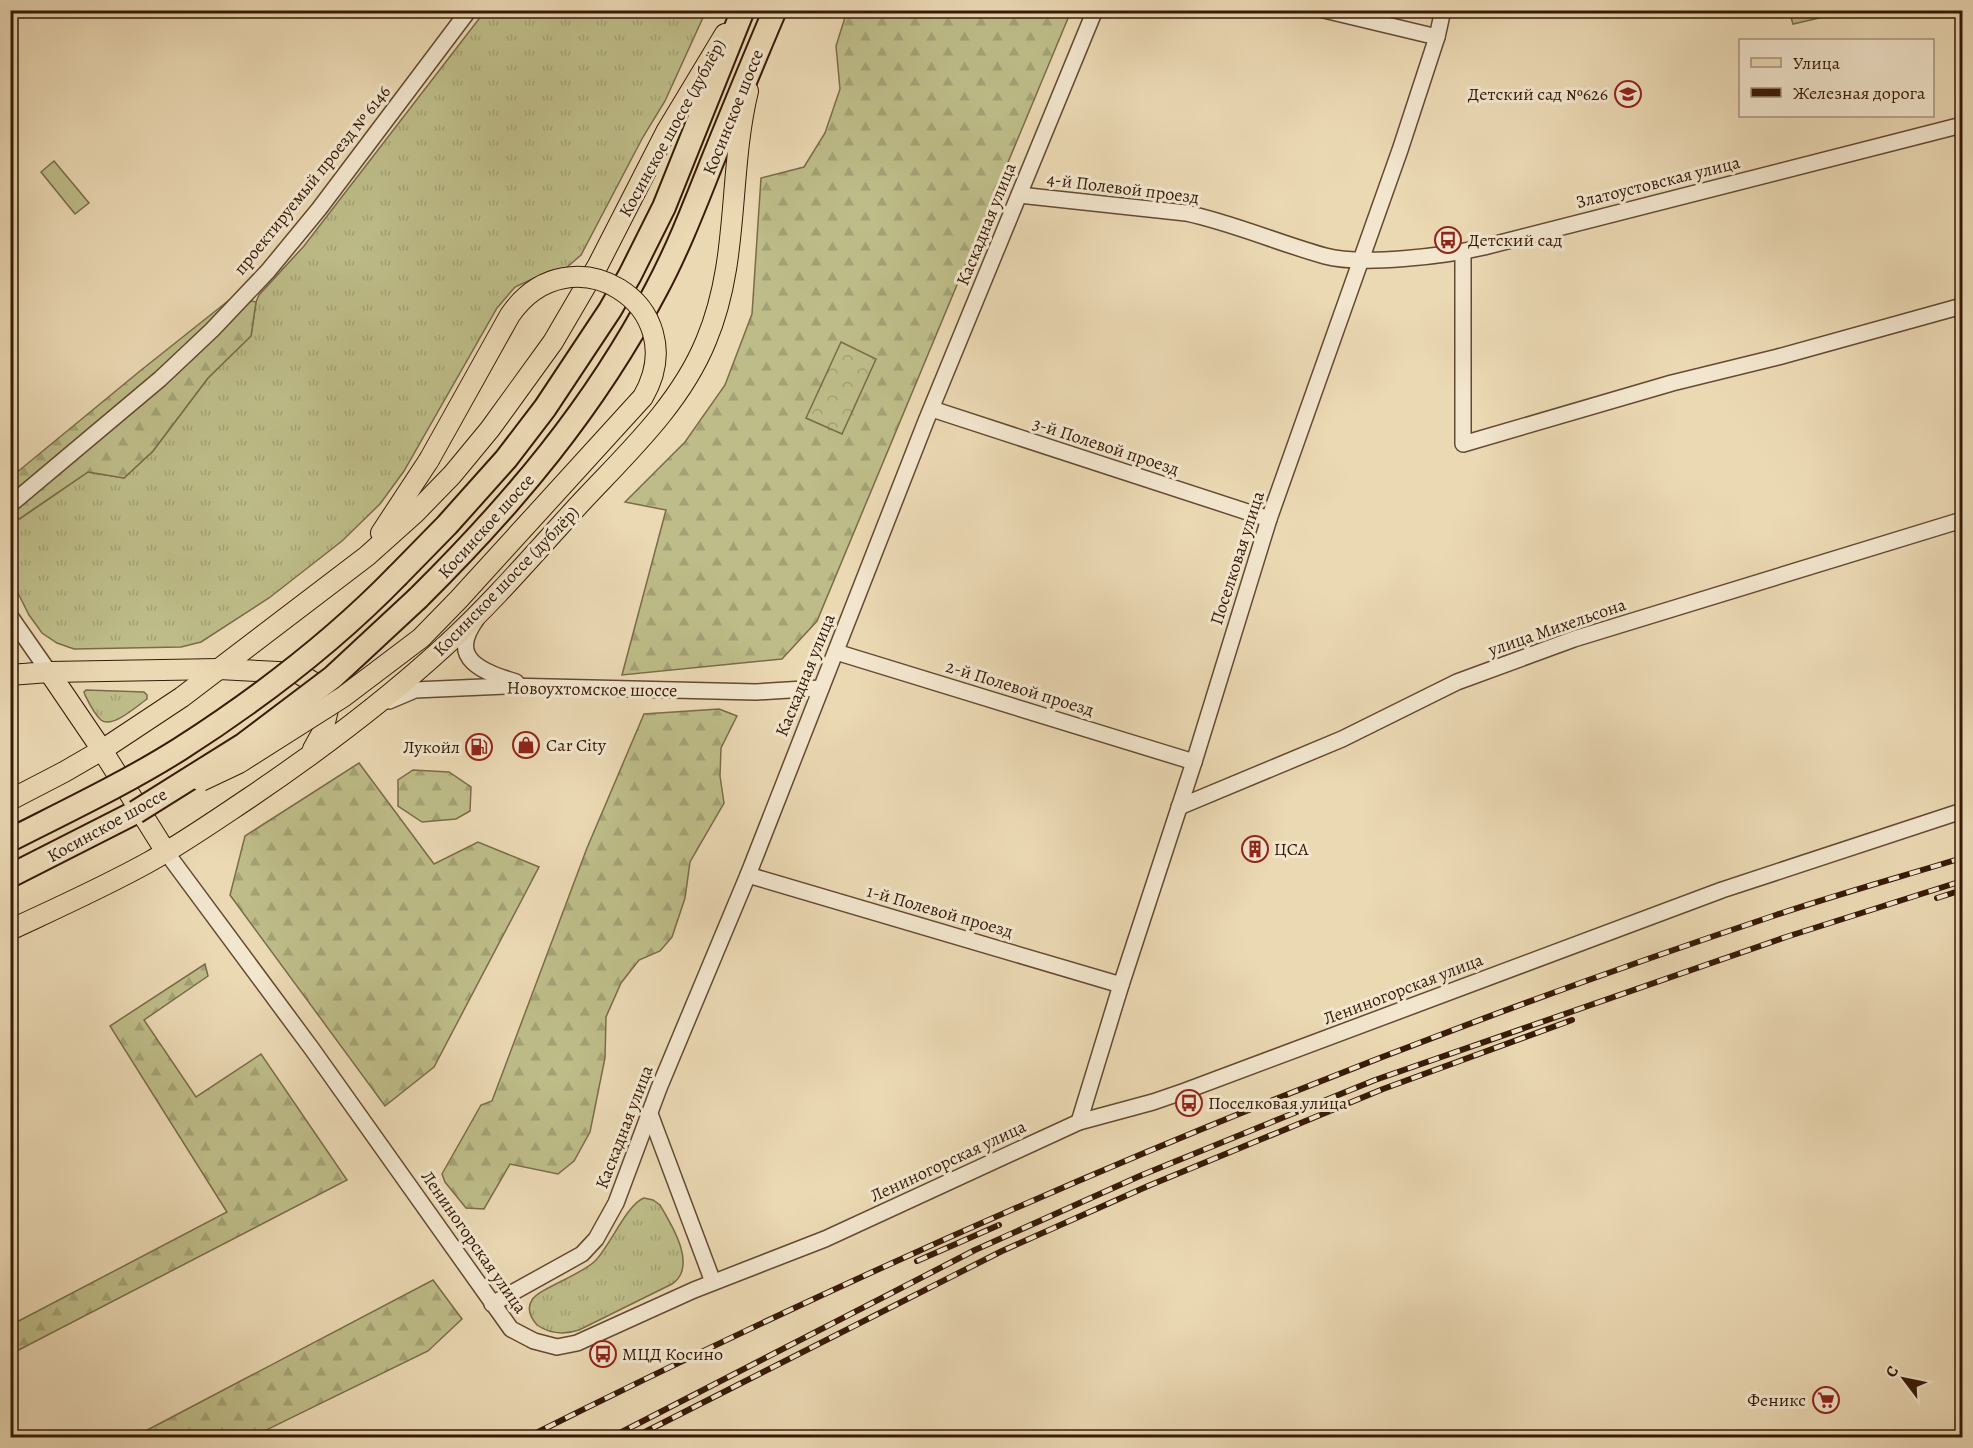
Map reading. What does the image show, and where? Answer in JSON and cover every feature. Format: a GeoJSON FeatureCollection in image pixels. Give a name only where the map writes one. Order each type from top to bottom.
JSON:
{"type":"FeatureCollection","features":[{"type":"Feature","properties":{"kind":"highway","name":"Косинское шоссе"},"geometry":{"type":"LineString","coordinates":[[10,840],[99,795],[179,749],[250,701],[316,650],[381,592],[447,525],[506,459],[546,408],[630,275],[664,207],[743,10]]}},
{"type":"Feature","properties":{"kind":"highway","name":"Косинское шоссе"},"geometry":{"type":"LineString","coordinates":[[10,876],[136,812],[243,745],[333,677],[470,547],[525,485],[573,425],[607,374],[656,290],[688,225],[775,10]]}},
{"type":"Feature","properties":{"kind":"main road","name":"Косинское шоссе (дублёр)"},"geometry":{"type":"LineString","coordinates":[[10,800],[102,750],[182,697],[364,558],[415,513],[452,475],[490,429],[547,350],[587,284],[666,132],[738,10]]}},
{"type":"Feature","properties":{"kind":"main road","name":"Косинское шоссе (дублёр)"},"geometry":{"type":"LineString","coordinates":[[10,930],[166,852],[308,756],[367,712],[448,644],[653,424],[678,391],[697,360],[717,314],[724,286],[731,232],[738,146],[758,51]]}},
{"type":"Feature","properties":{"kind":"main road"},"geometry":{"type":"LineString","coordinates":[[136,812],[239,763],[343,697],[421,638],[442,618],[643,397],[656,362],[653,333],[641,308],[633,299],[616,286],[593,278],[563,278],[544,285],[522,300],[510,315],[429,460],[364,558]]}},
{"type":"Feature","properties":{"kind":"main road"},"geometry":{"type":"LineString","coordinates":[[10,675],[49,672],[219,669],[298,673],[321,687],[329,705],[323,731],[308,756]]}},
{"type":"Feature","properties":{"kind":"main road"},"geometry":{"type":"LineString","coordinates":[[49,672],[102,750],[166,852]]}},
{"type":"Feature","properties":{"kind":"street","name":"проектируемый проезд № 6146"},"geometry":{"type":"LineString","coordinates":[[10,505],[160,379],[212,330],[268,271],[319,208],[469,10]]}},
{"type":"Feature","properties":{"kind":"street","name":"Каскадная улица"},"geometry":{"type":"LineString","coordinates":[[492,1304],[573,1260],[590,1247],[604,1227],[616,1203],[932,409],[1095,10]]}},
{"type":"Feature","properties":{"kind":"street"},"geometry":{"type":"LineString","coordinates":[[1324,10],[1437,38]]}},
{"type":"Feature","properties":{"kind":"street","name":"Поселковая улица"},"geometry":{"type":"LineString","coordinates":[[1079,1122],[1269,519],[1400,150],[1437,38],[1443,10]]}},
{"type":"Feature","properties":{"kind":"street","name":"Златоустовская улица"},"geometry":{"type":"LineString","coordinates":[[1360,260],[1463,252],[1962,125]]}},
{"type":"Feature","properties":{"kind":"street","name":"4-й Полевой проезд"},"geometry":{"type":"LineString","coordinates":[[1019,195],[1185,213],[1210,218],[1326,257],[1360,260]]}},
{"type":"Feature","properties":{"kind":"street"},"geometry":{"type":"LineString","coordinates":[[1463,252],[1463,444],[1672,384],[1962,306]]}},
{"type":"Feature","properties":{"kind":"street","name":"3-й Полевой проезд"},"geometry":{"type":"LineString","coordinates":[[932,409],[1269,519]]}},
{"type":"Feature","properties":{"kind":"street","name":"улица Михельсона"},"geometry":{"type":"LineString","coordinates":[[1179,807],[1342,739],[1457,682],[1574,639],[1962,520]]}},
{"type":"Feature","properties":{"kind":"street"},"geometry":{"type":"LineString","coordinates":[[489,602],[468,633],[466,644],[468,658],[480,669],[528,686]]}},
{"type":"Feature","properties":{"kind":"street"},"geometry":{"type":"LineString","coordinates":[[10,616],[49,672]]}},
{"type":"Feature","properties":{"kind":"street","name":"2-й Полевой проезд"},"geometry":{"type":"LineString","coordinates":[[836,652],[1194,762]]}},
{"type":"Feature","properties":{"kind":"street","name":"Новоухтомское шоссе"},"geometry":{"type":"LineString","coordinates":[[367,712],[414,690],[528,686],[756,692],[821,688]]}},
{"type":"Feature","properties":{"kind":"street","name":"Лениногорская улица"},"geometry":{"type":"LineString","coordinates":[[166,852],[312,1049],[511,1329],[534,1341],[556,1347],[584,1341],[713,1282],[825,1239],[1079,1122],[1185,1091],[1722,890],[1962,811]]}},
{"type":"Feature","properties":{"kind":"street","name":"1-й Полевой проезд"},"geometry":{"type":"LineString","coordinates":[[748,875],[1121,985]]}},
{"type":"Feature","properties":{"kind":"street"},"geometry":{"type":"LineString","coordinates":[[650,1114],[713,1282]]}},
{"type":"Feature","properties":{"kind":"green space"},"geometry":{"type":"Polygon","coordinates":[[[485,11],[706,11],[665,101],[643,137],[581,255],[566,268],[549,271],[515,287],[497,308],[404,471],[380,504],[342,541],[269,598],[201,642],[181,647],[74,649],[57,643],[42,633],[29,615],[11,579],[11,525],[88,472],[124,478],[153,451],[208,378],[251,336],[259,295],[304,246],[485,11]]]}},
{"type":"Feature","properties":{"kind":"green space"},"geometry":{"type":"Polygon","coordinates":[[[847,11],[1071,11],[817,621],[782,659],[622,675],[666,510],[625,502],[685,442],[725,385],[752,314],[761,178],[804,167],[825,133],[840,89],[836,46],[847,11]]]}},
{"type":"Feature","properties":{"kind":"green space"},"geometry":{"type":"Polygon","coordinates":[[[1789,11],[1841,11],[1841,13],[1793,24],[1789,11]]]}},
{"type":"Feature","properties":{"kind":"green space"},"geometry":{"type":"Polygon","coordinates":[[[54,161],[89,203],[75,214],[41,172],[54,161]]]}},
{"type":"Feature","properties":{"kind":"green space"},"geometry":{"type":"Polygon","coordinates":[[[233,297],[256,302],[251,336],[208,378],[153,451],[124,478],[88,472],[19,519],[11,512],[10,478],[233,297]]]}},
{"type":"Feature","properties":{"kind":"green space"},"geometry":{"type":"Polygon","coordinates":[[[841,342],[876,359],[842,434],[806,418],[841,342]]]}},
{"type":"Feature","properties":{"kind":"green space"},"geometry":{"type":"Polygon","coordinates":[[[86,690],[144,692],[147,699],[124,716],[106,722],[94,712],[85,695],[86,690]]]}},
{"type":"Feature","properties":{"kind":"green space"},"geometry":{"type":"Polygon","coordinates":[[[719,709],[737,716],[721,748],[720,776],[724,803],[690,862],[685,898],[672,937],[660,951],[639,960],[621,983],[606,1017],[605,1058],[590,1132],[574,1161],[558,1174],[510,1164],[484,1209],[466,1208],[445,1182],[442,1174],[481,1105],[492,1101],[587,848],[644,714],[719,709]]]}},
{"type":"Feature","properties":{"kind":"green space"},"geometry":{"type":"Polygon","coordinates":[[[359,763],[434,864],[478,842],[539,867],[434,1067],[385,1106],[230,895],[245,836],[359,763]]]}},
{"type":"Feature","properties":{"kind":"green space"},"geometry":{"type":"Polygon","coordinates":[[[413,770],[449,772],[471,787],[470,811],[456,819],[422,822],[398,806],[398,780],[413,770]]]}},
{"type":"Feature","properties":{"kind":"green space"},"geometry":{"type":"Polygon","coordinates":[[[205,964],[208,976],[144,1020],[196,1097],[261,1054],[347,1180],[11,1354],[11,1325],[227,1212],[110,1026],[205,964]]]}},
{"type":"Feature","properties":{"kind":"green space"},"geometry":{"type":"Polygon","coordinates":[[[644,1198],[660,1205],[676,1234],[683,1257],[683,1267],[679,1277],[672,1284],[579,1330],[557,1333],[537,1325],[530,1313],[529,1307],[532,1300],[542,1291],[595,1261],[631,1208],[644,1198]]]}},
{"type":"Feature","properties":{"kind":"green space"},"geometry":{"type":"Polygon","coordinates":[[[433,1280],[462,1319],[428,1351],[252,1437],[134,1437],[433,1280]]]}},
{"type":"Feature","properties":{"kind":"railway"},"geometry":{"type":"LineString","coordinates":[[526,1438],[678,1363],[986,1221],[1299,1090],[1457,1028],[1616,970],[1799,907],[1962,858]]}},
{"type":"Feature","properties":{"kind":"railway"},"geometry":{"type":"LineString","coordinates":[[610,1438],[975,1250],[1142,1175],[1375,1080],[1786,937],[1962,881]]}},
{"type":"Feature","properties":{"kind":"railway"},"geometry":{"type":"LineString","coordinates":[[1937,898],[1962,890]]}},
{"type":"Feature","properties":{"kind":"railway"},"geometry":{"type":"LineString","coordinates":[[633,1438],[1002,1251],[1148,1186],[1383,1089],[1572,1020]]}},
{"type":"Feature","properties":{"kind":"railway"},"geometry":{"type":"LineString","coordinates":[[917,1261],[999,1225]]}},
{"type":"Feature","properties":{"kind":"place","name":"Детский сад №626"},"geometry":{"type":"Point","coordinates":[1628,94]}},
{"type":"Feature","properties":{"kind":"place","name":"Детский сад"},"geometry":{"type":"Point","coordinates":[1448,240]}},
{"type":"Feature","properties":{"kind":"place","name":"Car City"},"geometry":{"type":"Point","coordinates":[526,745]}},
{"type":"Feature","properties":{"kind":"place","name":"Лукойл"},"geometry":{"type":"Point","coordinates":[479,747]}},
{"type":"Feature","properties":{"kind":"place","name":"ЦСА"},"geometry":{"type":"Point","coordinates":[1255,849]}},
{"type":"Feature","properties":{"kind":"place","name":"Поселковая улица"},"geometry":{"type":"Point","coordinates":[1189,1103]}},
{"type":"Feature","properties":{"kind":"place","name":"МЦД Косино"},"geometry":{"type":"Point","coordinates":[603,1354]}},
{"type":"Feature","properties":{"kind":"place","name":"Феникс"},"geometry":{"type":"Point","coordinates":[1826,1400]}}]}
